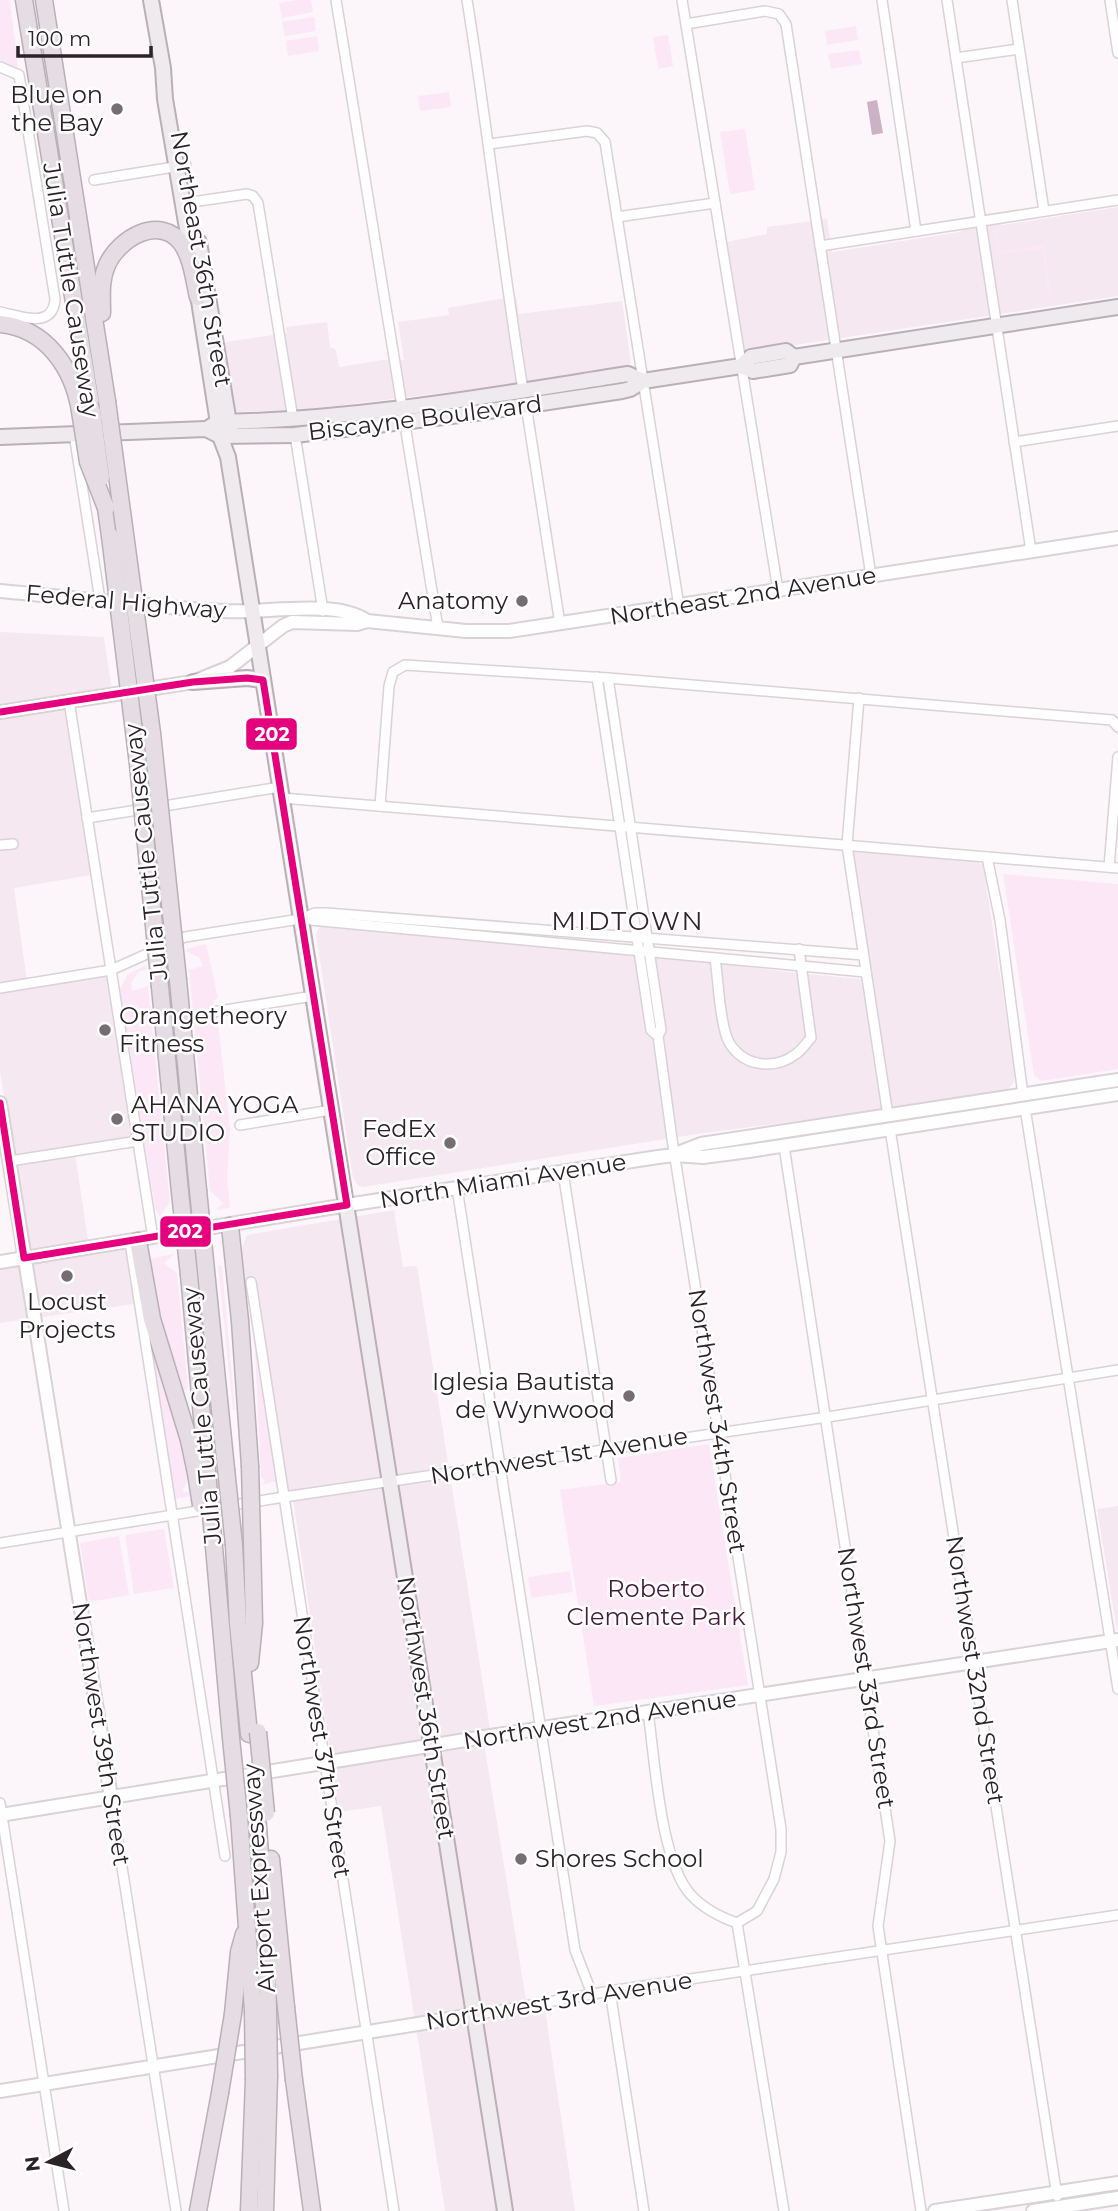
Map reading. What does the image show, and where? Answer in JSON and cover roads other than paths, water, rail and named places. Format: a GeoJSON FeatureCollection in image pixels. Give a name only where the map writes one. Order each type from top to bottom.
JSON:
{"type":"FeatureCollection","features":[{"type":"Feature","properties":{"kind":"highway","name":"Julia Tuttle Causeway"},"geometry":{"type":"LineString","coordinates":[[24,0],[86,411],[106,508],[137,753],[189,1275],[202,1473],[216,1581],[248,1918]]}},
{"type":"Feature","properties":{"kind":"highway","name":"Julia Tuttle Causeway"},"geometry":{"type":"LineString","coordinates":[[44,0],[103,372],[152,733],[234,1545]]}},
{"type":"Feature","properties":{"kind":"highway"},"geometry":{"type":"LineString","coordinates":[[103,372],[102,285],[110,259],[128,240],[136,234],[151,230],[166,232],[174,237],[188,256],[198,297]]}},
{"type":"Feature","properties":{"kind":"highway"},"geometry":{"type":"LineString","coordinates":[[0,324],[24,329],[50,345],[86,411]]}},
{"type":"Feature","properties":{"kind":"highway"},"geometry":{"type":"LineString","coordinates":[[230,1226],[250,1466],[254,1623],[250,1663]]}},
{"type":"Feature","properties":{"kind":"highway"},"geometry":{"type":"LineString","coordinates":[[140,1240],[152,1319],[189,1440],[202,1473]]}},
{"type":"Feature","properties":{"kind":"highway"},"geometry":{"type":"LineString","coordinates":[[234,1545],[250,1663],[261,1814],[312,2211]]}},
{"type":"Feature","properties":{"kind":"highway","name":"Airport Expressway"},"geometry":{"type":"LineString","coordinates":[[234,1545],[238,1624],[254,1733]]}},
{"type":"Feature","properties":{"kind":"highway","name":"Airport Expressway"},"geometry":{"type":"LineString","coordinates":[[261,1814],[263,1898],[260,2010],[265,2211]]}},
{"type":"Feature","properties":{"kind":"highway"},"geometry":{"type":"LineString","coordinates":[[198,2211],[233,2014],[239,1952],[248,1918]]}},
{"type":"Feature","properties":{"kind":"highway","name":"Airport Expressway"},"geometry":{"type":"LineString","coordinates":[[248,1918],[260,2010]]}},
{"type":"Feature","properties":{"kind":"highway","name":"Airport Expressway"},"geometry":{"type":"LineString","coordinates":[[249,2211],[261,2078]]}},
{"type":"Feature","properties":{"kind":"highway"},"geometry":{"type":"LineString","coordinates":[[295,2080],[294,2123],[303,2211]]}},
{"type":"Feature","properties":{"kind":"highway"},"geometry":{"type":"LineString","coordinates":[[205,2211],[206,2173]]}},
{"type":"Feature","properties":{"kind":"main road","name":"Northeast 36th Street"},"geometry":{"type":"LineString","coordinates":[[151,0],[163,68],[165,99],[192,202],[222,432]]}},
{"type":"Feature","properties":{"kind":"main road","name":"Northeast 36th Street"},"geometry":{"type":"LineString","coordinates":[[182,165],[198,297],[258,646],[346,1205]]}},
{"type":"Feature","properties":{"kind":"main road","name":"Biscayne Boulevard"},"geometry":{"type":"LineString","coordinates":[[0,437],[222,432],[295,435],[630,389],[643,381],[741,366],[751,357],[786,351],[794,357],[1118,307]]}},
{"type":"Feature","properties":{"kind":"main road","name":"Biscayne Boulevard"},"geometry":{"type":"LineString","coordinates":[[222,432],[293,419],[402,407],[628,374],[643,381]]}},
{"type":"Feature","properties":{"kind":"main road","name":"Northeast 2nd Avenue"},"geometry":{"type":"LineString","coordinates":[[0,712],[194,682],[230,667],[292,622],[357,624],[367,621],[498,632],[1118,538]]}},
{"type":"Feature","properties":{"kind":"main road","name":"Federal Highway"},"geometry":{"type":"LineString","coordinates":[[0,591],[228,612],[252,611]]}},
{"type":"Feature","properties":{"kind":"main road","name":"Northeast 2nd Avenue"},"geometry":{"type":"LineString","coordinates":[[252,611],[295,608],[358,615],[367,621]]}},
{"type":"Feature","properties":{"kind":"main road"},"geometry":{"type":"LineString","coordinates":[[194,682],[247,678],[263,680]]}},
{"type":"Feature","properties":{"kind":"main road"},"geometry":{"type":"LineString","coordinates":[[1024,1102],[1084,1093],[1118,1081]]}},
{"type":"Feature","properties":{"kind":"main road","name":"North Miami Avenue"},"geometry":{"type":"LineString","coordinates":[[675,1155],[701,1144],[888,1116],[1118,1094]]}},
{"type":"Feature","properties":{"kind":"main road","name":"North Miami Avenue"},"geometry":{"type":"LineString","coordinates":[[0,1262],[346,1205],[675,1155],[703,1157],[784,1146],[911,1126],[1024,1102]]}},
{"type":"Feature","properties":{"kind":"main road","name":"Northwest 39th Street"},"geometry":{"type":"LineString","coordinates":[[0,1103],[111,1797]]}},
{"type":"Feature","properties":{"kind":"main road"},"geometry":{"type":"LineString","coordinates":[[749,1151],[772,1140],[873,1125],[888,1116]]}},
{"type":"Feature","properties":{"kind":"main road","name":"Northwest 36th Street"},"geometry":{"type":"LineString","coordinates":[[346,1205],[505,2211]]}},
{"type":"Feature","properties":{"kind":"main road","name":"Northwest 2nd Avenue"},"geometry":{"type":"LineString","coordinates":[[1,1811],[111,1797],[1114,1641]]}},
{"type":"Feature","properties":{"kind":"main road","name":"Northwest 3rd Avenue"},"geometry":{"type":"LineString","coordinates":[[0,2091],[474,2015]]}},
{"type":"Feature","properties":{"kind":"main road"},"geometry":{"type":"LineString","coordinates":[[935,2211],[1118,2183]]}},
{"type":"Feature","properties":{"kind":"main road"},"geometry":{"type":"LineString","coordinates":[[1032,2211],[1118,2198]]}},
{"type":"Feature","properties":{"kind":"street"},"geometry":{"type":"LineString","coordinates":[[336,0],[438,628]]}},
{"type":"Feature","properties":{"kind":"street"},"geometry":{"type":"LineString","coordinates":[[467,0],[523,390]]}},
{"type":"Feature","properties":{"kind":"street"},"geometry":{"type":"LineString","coordinates":[[682,0],[778,590]]}},
{"type":"Feature","properties":{"kind":"street"},"geometry":{"type":"LineString","coordinates":[[882,0],[916,231]]}},
{"type":"Feature","properties":{"kind":"street"},"geometry":{"type":"LineString","coordinates":[[947,0],[1031,551]]}},
{"type":"Feature","properties":{"kind":"street"},"geometry":{"type":"LineString","coordinates":[[1012,0],[1044,211]]}},
{"type":"Feature","properties":{"kind":"street"},"geometry":{"type":"LineString","coordinates":[[1110,0],[1118,48]]}},
{"type":"Feature","properties":{"kind":"street"},"geometry":{"type":"LineString","coordinates":[[686,23],[765,11],[781,16],[788,30],[872,576]]}},
{"type":"Feature","properties":{"kind":"street"},"geometry":{"type":"LineString","coordinates":[[956,58],[1019,49]]}},
{"type":"Feature","properties":{"kind":"street"},"geometry":{"type":"LineString","coordinates":[[0,67],[19,75],[55,299],[51,313],[43,318],[32,319],[0,312]]}},
{"type":"Feature","properties":{"kind":"street"},"geometry":{"type":"LineString","coordinates":[[489,144],[587,131],[600,135],[606,147],[679,606]]}},
{"type":"Feature","properties":{"kind":"street"},"geometry":{"type":"LineString","coordinates":[[94,180],[182,165]]}},
{"type":"Feature","properties":{"kind":"street"},"geometry":{"type":"LineString","coordinates":[[192,202],[243,194],[253,196],[260,213],[293,419]]}},
{"type":"Feature","properties":{"kind":"street"},"geometry":{"type":"LineString","coordinates":[[820,246],[1118,200]]}},
{"type":"Feature","properties":{"kind":"street"},"geometry":{"type":"LineString","coordinates":[[617,217],[715,203]]}},
{"type":"Feature","properties":{"kind":"street"},"geometry":{"type":"LineString","coordinates":[[526,405],[560,624]]}},
{"type":"Feature","properties":{"kind":"street"},"geometry":{"type":"LineString","coordinates":[[1014,442],[1118,426]]}},
{"type":"Feature","properties":{"kind":"street"},"geometry":{"type":"LineString","coordinates":[[74,434],[100,600]]}},
{"type":"Feature","properties":{"kind":"street"},"geometry":{"type":"LineString","coordinates":[[295,435],[323,611]]}},
{"type":"Feature","properties":{"kind":"street"},"geometry":{"type":"LineString","coordinates":[[380,806],[389,686],[393,672],[405,665],[608,677],[859,698],[1115,724]]}},
{"type":"Feature","properties":{"kind":"street"},"geometry":{"type":"LineString","coordinates":[[597,677],[651,1030],[658,1036],[662,1030],[608,677]]}},
{"type":"Feature","properties":{"kind":"street"},"geometry":{"type":"LineString","coordinates":[[859,698],[847,845],[888,1116]]}},
{"type":"Feature","properties":{"kind":"street"},"geometry":{"type":"LineString","coordinates":[[69,701],[138,1141],[140,1240],[171,1515],[225,1856]]}},
{"type":"Feature","properties":{"kind":"street"},"geometry":{"type":"LineString","coordinates":[[87,818],[281,793],[380,806],[1114,867],[1118,757]]}},
{"type":"Feature","properties":{"kind":"street"},"geometry":{"type":"LineString","coordinates":[[0,845],[13,844]]}},
{"type":"Feature","properties":{"kind":"street"},"geometry":{"type":"LineString","coordinates":[[987,857],[1000,920],[1024,1102],[1067,1378],[1114,1641],[1118,1689]]}},
{"type":"Feature","properties":{"kind":"street"},"geometry":{"type":"LineString","coordinates":[[0,988],[111,970],[185,937],[300,919],[315,913],[863,955]]}},
{"type":"Feature","properties":{"kind":"street"},"geometry":{"type":"LineString","coordinates":[[300,919],[865,972]]}},
{"type":"Feature","properties":{"kind":"street"},"geometry":{"type":"LineString","coordinates":[[715,958],[725,1031],[730,1044],[759,1065],[783,1062],[798,1053],[811,1038],[799,949]]}},
{"type":"Feature","properties":{"kind":"street"},"geometry":{"type":"LineString","coordinates":[[213,1012],[313,996]]}},
{"type":"Feature","properties":{"kind":"street","name":"Northwest 34th Street"},"geometry":{"type":"LineString","coordinates":[[658,1036],[781,1829],[781,1852],[774,1879],[757,1911],[737,1923]]}},
{"type":"Feature","properties":{"kind":"street"},"geometry":{"type":"LineString","coordinates":[[240,1125],[331,1111]]}},
{"type":"Feature","properties":{"kind":"street","name":"Northwest 32nd Street"},"geometry":{"type":"LineString","coordinates":[[890,1129],[1059,2209]]}},
{"type":"Feature","properties":{"kind":"street"},"geometry":{"type":"LineString","coordinates":[[10,1161],[138,1141]]}},
{"type":"Feature","properties":{"kind":"street","name":"Northwest 33rd Street"},"geometry":{"type":"LineString","coordinates":[[784,1146],[890,1841],[878,1926],[921,2211]]}},
{"type":"Feature","properties":{"kind":"street"},"geometry":{"type":"LineString","coordinates":[[563,1172],[611,1480]]}},
{"type":"Feature","properties":{"kind":"street"},"geometry":{"type":"LineString","coordinates":[[457,1188],[575,1950],[592,1994]]}},
{"type":"Feature","properties":{"kind":"street","name":"Northwest 37th Street"},"geometry":{"type":"LineString","coordinates":[[251,1282],[394,2211]]}},
{"type":"Feature","properties":{"kind":"street","name":"Northwest 1st Avenue"},"geometry":{"type":"LineString","coordinates":[[0,1543],[1118,1370]]}},
{"type":"Feature","properties":{"kind":"street"},"geometry":{"type":"LineString","coordinates":[[648,1712],[667,1842],[677,1873],[691,1895],[718,1916],[737,1923],[784,2211]]}},
{"type":"Feature","properties":{"kind":"street","name":"Northwest 39th Street"},"geometry":{"type":"LineString","coordinates":[[111,1797],[176,2211]]}},
{"type":"Feature","properties":{"kind":"street"},"geometry":{"type":"LineString","coordinates":[[1,1811],[64,2211]]}},
{"type":"Feature","properties":{"kind":"street","name":"Northwest 3rd Avenue"},"geometry":{"type":"LineString","coordinates":[[474,2015],[610,1991],[1118,1914]]}},
{"type":"Feature","properties":{"kind":"street"},"geometry":{"type":"LineString","coordinates":[[610,1991],[644,2211]]}},
{"type":"Feature","properties":{"kind":"place","name":"Blue on the Bay"},"geometry":{"type":"Point","coordinates":[117,109]}},
{"type":"Feature","properties":{"kind":"place","name":"Anatomy"},"geometry":{"type":"Point","coordinates":[522,601]}},
{"type":"Feature","properties":{"kind":"place","name":"Orangetheory Fitness"},"geometry":{"type":"Point","coordinates":[105,1030]}},
{"type":"Feature","properties":{"kind":"place","name":"AHANA YOGA STUDIO"},"geometry":{"type":"Point","coordinates":[117,1119]}},
{"type":"Feature","properties":{"kind":"place","name":"FedEx Office"},"geometry":{"type":"Point","coordinates":[450,1143]}},
{"type":"Feature","properties":{"kind":"place","name":"Locust Projects"},"geometry":{"type":"Point","coordinates":[67,1276]}},
{"type":"Feature","properties":{"kind":"place","name":"Iglesia Bautista de Wynwood"},"geometry":{"type":"Point","coordinates":[629,1396]}},
{"type":"Feature","properties":{"kind":"place","name":"Shores School"},"geometry":{"type":"Point","coordinates":[521,1859]}},
{"type":"Feature","properties":{"kind":"district","name":"MIDTOWN"},"geometry":{"type":"Point","coordinates":[628,921]}},
{"type":"Feature","properties":{"kind":"park label","name":"Roberto Clemente Park"},"geometry":{"type":"Point","coordinates":[656,1603]}}]}
